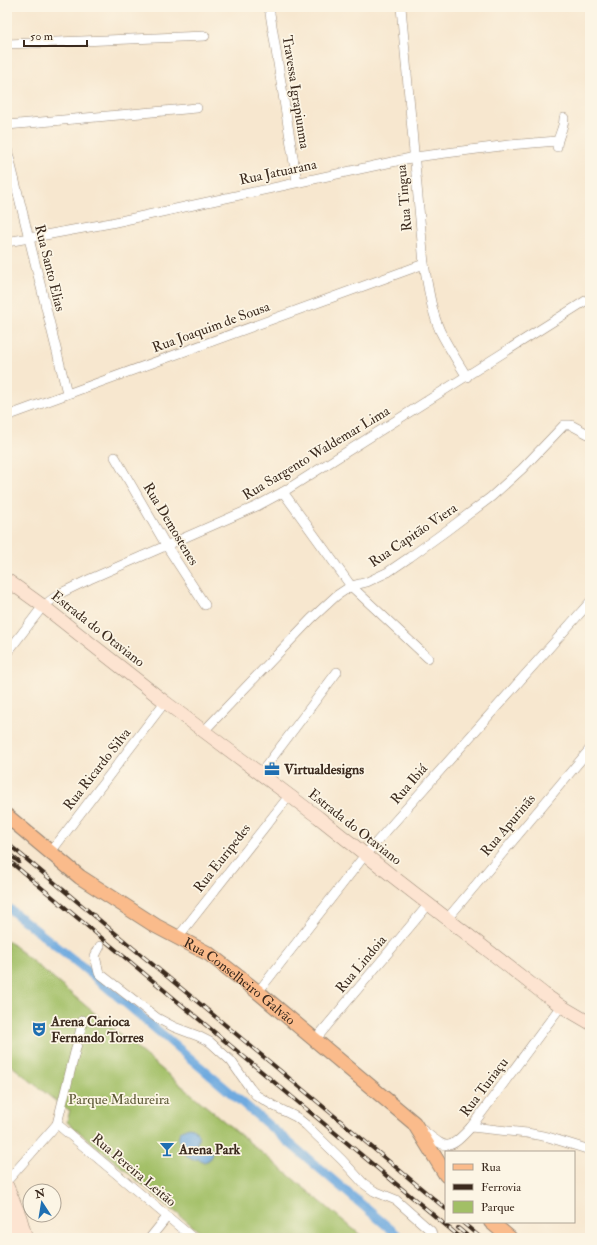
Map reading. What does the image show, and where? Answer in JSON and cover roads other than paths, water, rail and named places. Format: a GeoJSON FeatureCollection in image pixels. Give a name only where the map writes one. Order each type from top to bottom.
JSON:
{"type":"FeatureCollection","features":[{"type":"Feature","properties":{"kind":"main road","name":"Rua Conselheiro Galvão"},"geometry":{"type":"LineString","coordinates":[[7,816],[80,877],[156,926],[209,954],[258,992],[414,1123],[445,1173]]}},
{"type":"Feature","properties":{"kind":"main road"},"geometry":{"type":"LineString","coordinates":[[492,1223],[510,1238]]}},
{"type":"Feature","properties":{"kind":"street","name":"Travessa Igrapiunma"},"geometry":{"type":"LineString","coordinates":[[269,7],[297,182]]}},
{"type":"Feature","properties":{"kind":"street","name":"Rua Tingua"},"geometry":{"type":"LineString","coordinates":[[401,7],[424,264],[428,290],[440,330],[467,377]]}},
{"type":"Feature","properties":{"kind":"street"},"geometry":{"type":"LineString","coordinates":[[7,44],[204,36]]}},
{"type":"Feature","properties":{"kind":"street"},"geometry":{"type":"LineString","coordinates":[[7,125],[197,108]]}},
{"type":"Feature","properties":{"kind":"street","name":"Rua Jatuarana"},"geometry":{"type":"LineString","coordinates":[[7,242],[111,222],[415,157],[509,145],[557,144],[563,127],[564,118]]}},
{"type":"Feature","properties":{"kind":"street","name":"Rua Santo Elias"},"geometry":{"type":"LineString","coordinates":[[7,149],[67,393]]}},
{"type":"Feature","properties":{"kind":"street","name":"Rua Joaquim de Sousa"},"geometry":{"type":"LineString","coordinates":[[7,416],[424,264]]}},
{"type":"Feature","properties":{"kind":"street","name":"Rua Sargento Waldemar Lima"},"geometry":{"type":"LineString","coordinates":[[7,653],[43,606],[61,593],[166,545],[257,506],[283,492],[590,298]]}},
{"type":"Feature","properties":{"kind":"street","name":"Rua Capitão Viera"},"geometry":{"type":"LineString","coordinates":[[204,731],[311,619],[336,596],[351,586],[367,582],[388,572],[491,497],[522,470],[564,425],[572,425],[590,435]]}},
{"type":"Feature","properties":{"kind":"street","name":"Rua Demostenes"},"geometry":{"type":"LineString","coordinates":[[115,457],[166,545],[205,605]]}},
{"type":"Feature","properties":{"kind":"street"},"geometry":{"type":"LineString","coordinates":[[283,492],[351,586],[428,658]]}},
{"type":"Feature","properties":{"kind":"street","name":"Estrada do Otaviano"},"geometry":{"type":"LineString","coordinates":[[7,580],[318,817],[428,905],[561,1006],[590,1023]]}},
{"type":"Feature","properties":{"kind":"street","name":"Rua Ibiá"},"geometry":{"type":"LineString","coordinates":[[258,992],[365,855],[590,602]]}},
{"type":"Feature","properties":{"kind":"street"},"geometry":{"type":"LineString","coordinates":[[260,774],[337,672]]}},
{"type":"Feature","properties":{"kind":"street","name":"Rua Ricardo Silva"},"geometry":{"type":"LineString","coordinates":[[50,852],[166,702]]}},
{"type":"Feature","properties":{"kind":"street","name":"Rua Apurinãs"},"geometry":{"type":"LineString","coordinates":[[447,919],[590,748]]}},
{"type":"Feature","properties":{"kind":"street","name":"Rua Euripedes"},"geometry":{"type":"LineString","coordinates":[[178,938],[289,796]]}},
{"type":"Feature","properties":{"kind":"street","name":"Rua Lindoia"},"geometry":{"type":"LineString","coordinates":[[315,1040],[428,905]]}},
{"type":"Feature","properties":{"kind":"street"},"geometry":{"type":"LineString","coordinates":[[100,946],[95,956],[98,973],[157,1018],[210,1042],[230,1061],[256,1095],[296,1117],[306,1125],[363,1183],[374,1191],[396,1200],[431,1231],[433,1238]]}},
{"type":"Feature","properties":{"kind":"street","name":"Rua Turiaçu"},"geometry":{"type":"LineString","coordinates":[[414,1123],[445,1145],[450,1146],[460,1139],[471,1127],[561,1006]]}},
{"type":"Feature","properties":{"kind":"street"},"geometry":{"type":"LineString","coordinates":[[7,1181],[58,1124],[83,1020]]}},
{"type":"Feature","properties":{"kind":"street","name":"Rua Pereira Leitão"},"geometry":{"type":"LineString","coordinates":[[58,1124],[193,1238]]}},
{"type":"Feature","properties":{"kind":"street"},"geometry":{"type":"LineString","coordinates":[[471,1127],[548,1137],[590,1150]]}},
{"type":"Feature","properties":{"kind":"street"},"geometry":{"type":"LineString","coordinates":[[7,1186],[20,1218],[26,1238]]}},
{"type":"Feature","properties":{"kind":"street"},"geometry":{"type":"LineString","coordinates":[[150,1238],[167,1217]]}},
{"type":"Feature","properties":{"kind":"street"},"geometry":{"type":"LineString","coordinates":[[8,1221],[19,1238]]}},
{"type":"Feature","properties":{"kind":"water"},"geometry":{"type":"Polygon","coordinates":[[[189,1127],[195,1130],[198,1134],[198,1142],[196,1145],[200,1147],[207,1146],[211,1149],[212,1154],[209,1160],[204,1162],[198,1159],[192,1160],[186,1155],[186,1148],[179,1142],[179,1134],[184,1129],[189,1127]]]}},
{"type":"Feature","properties":{"kind":"waterway"},"geometry":{"type":"LineString","coordinates":[[7,907],[89,972],[401,1238]]}},
{"type":"Feature","properties":{"kind":"railway"},"geometry":{"type":"LineString","coordinates":[[7,843],[445,1208]]}},
{"type":"Feature","properties":{"kind":"railway"},"geometry":{"type":"LineString","coordinates":[[7,852],[19,862]]}},
{"type":"Feature","properties":{"kind":"railway"},"geometry":{"type":"LineString","coordinates":[[7,859],[461,1238]]}},
{"type":"Feature","properties":{"kind":"railway"},"geometry":{"type":"LineString","coordinates":[[463,1223],[481,1238]]}},
{"type":"Feature","properties":{"kind":"railway"},"geometry":{"type":"LineString","coordinates":[[458,1228],[470,1238]]}},
{"type":"Feature","properties":{"kind":"place","name":"Virtualdesigns"},"geometry":{"type":"Point","coordinates":[272,769]}},
{"type":"Feature","properties":{"kind":"place","name":"Arena Carioca Fernando Torres"},"geometry":{"type":"Point","coordinates":[39,1029]}},
{"type":"Feature","properties":{"kind":"place","name":"Arena Park"},"geometry":{"type":"Point","coordinates":[167,1149]}},
{"type":"Feature","properties":{"kind":"park label","name":"Parque Madureira"},"geometry":{"type":"Point","coordinates":[119,1099]}}]}
